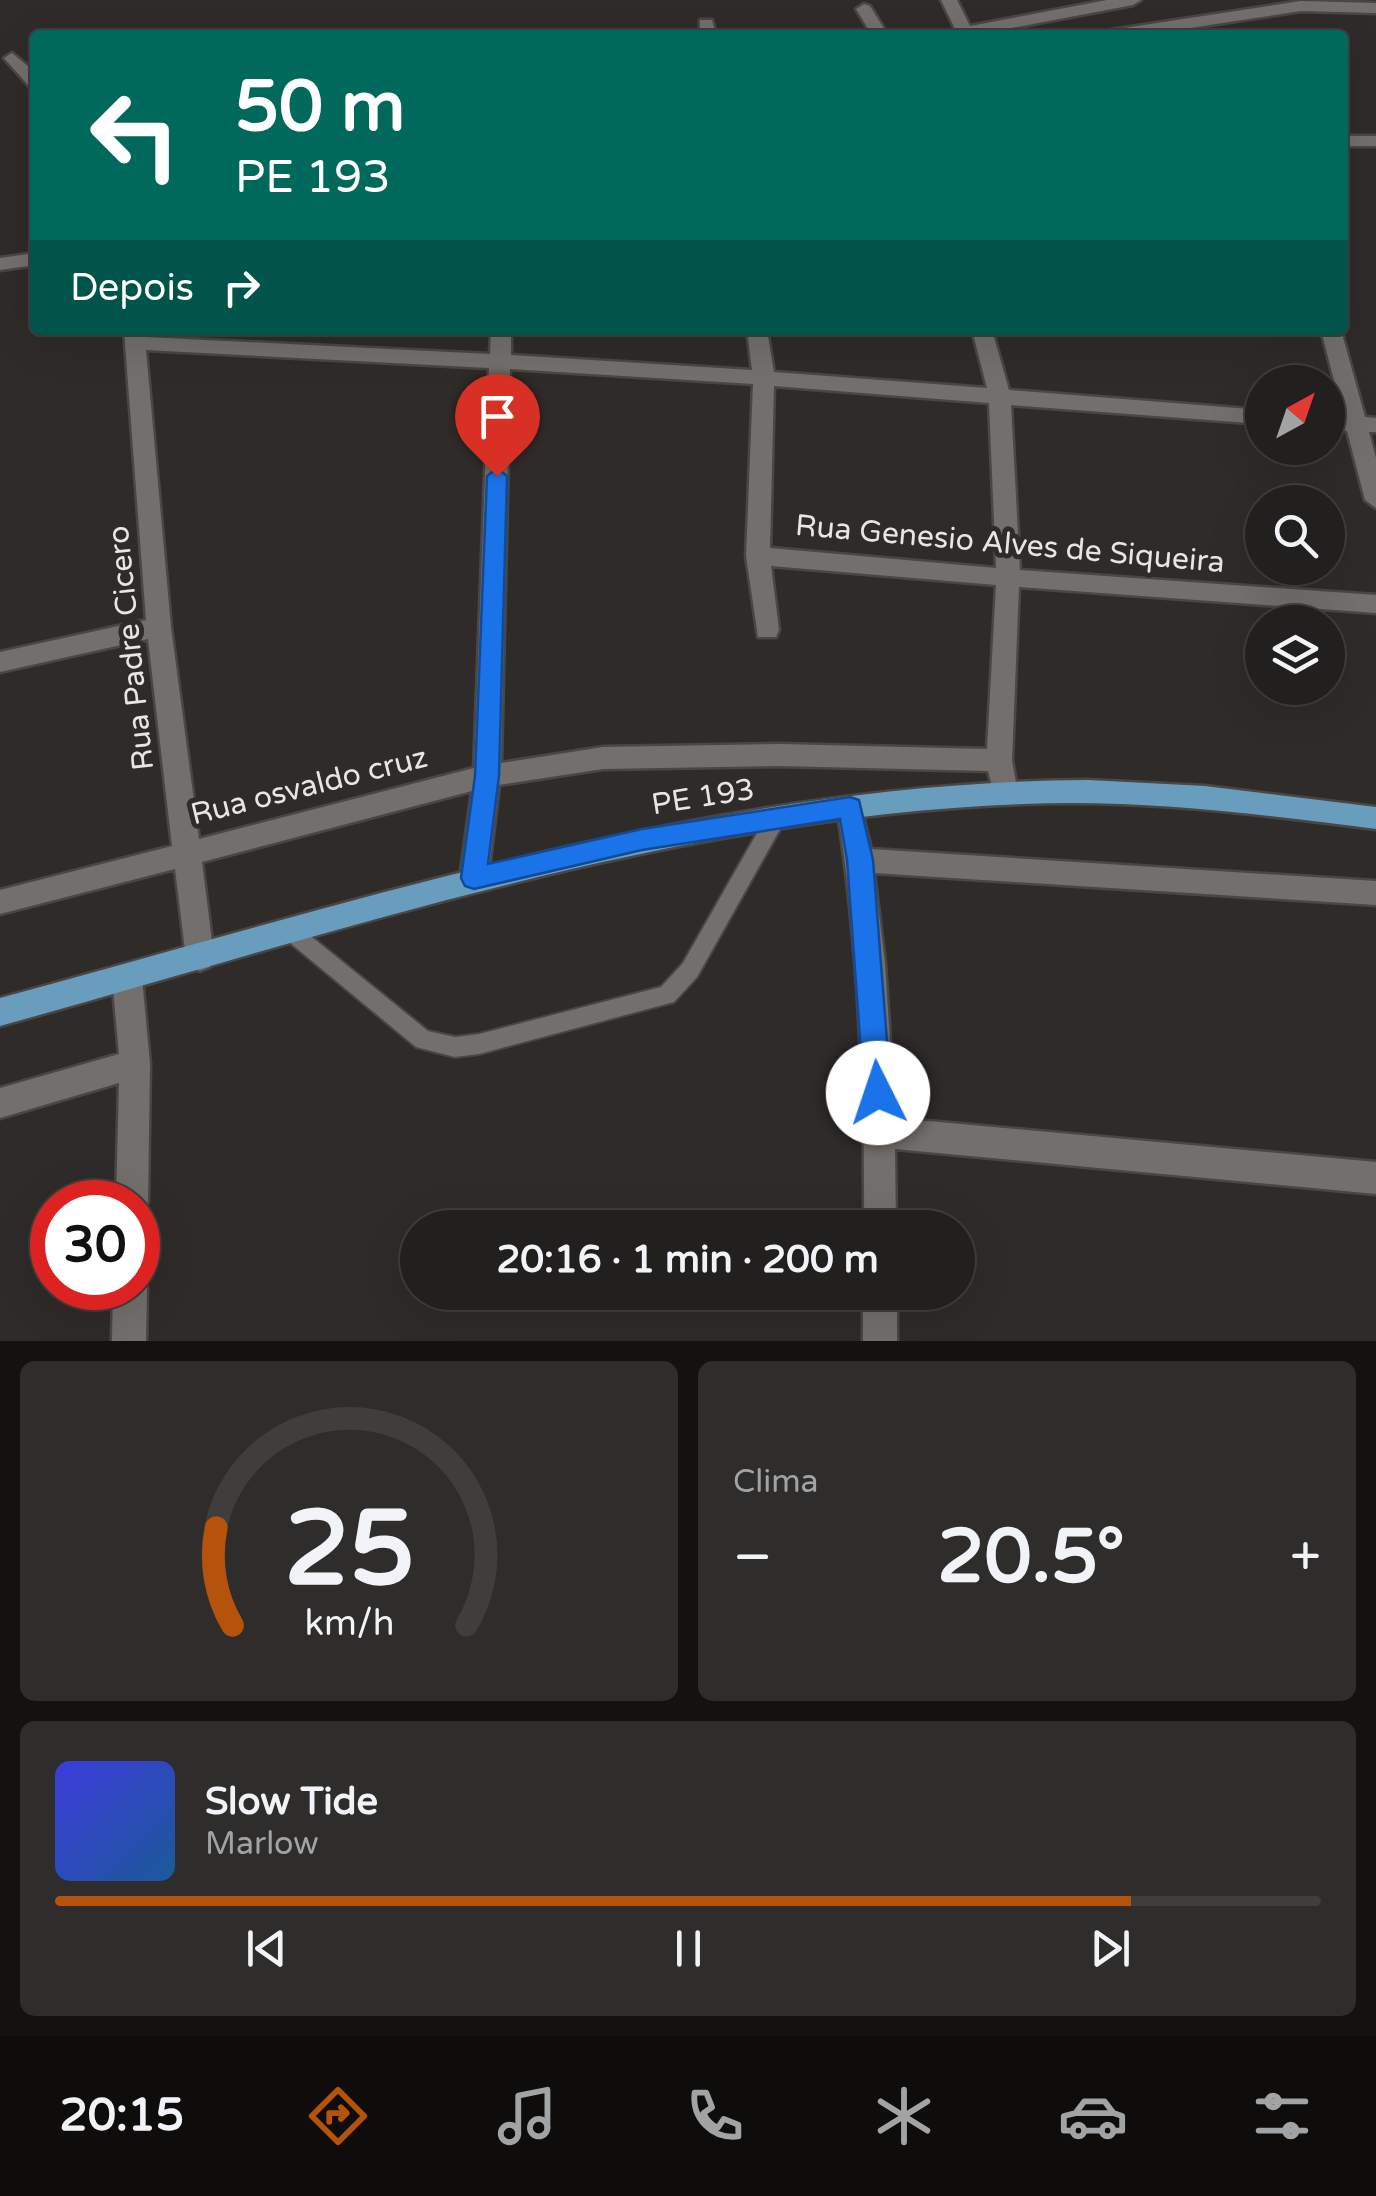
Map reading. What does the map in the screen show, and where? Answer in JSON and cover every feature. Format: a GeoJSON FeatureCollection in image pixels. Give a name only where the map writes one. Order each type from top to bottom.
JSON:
{"type":"FeatureCollection","features":[{"type":"Feature","properties":{"kind":"main road","name":"PE 193"},"geometry":{"type":"LineString","coordinates":[[0,1012],[474,878],[642,840],[776,818],[1005,794],[1179,795],[1376,818]]}},
{"type":"Feature","properties":{"kind":"street"},"geometry":{"type":"LineString","coordinates":[[948,0],[963,30]]}},
{"type":"Feature","properties":{"kind":"street"},"geometry":{"type":"LineString","coordinates":[[985,30],[1133,0]]}},
{"type":"Feature","properties":{"kind":"street"},"geometry":{"type":"LineString","coordinates":[[1139,30],[1298,3],[1376,8]]}},
{"type":"Feature","properties":{"kind":"street"},"geometry":{"type":"LineString","coordinates":[[864,9],[877,30]]}},
{"type":"Feature","properties":{"kind":"street"},"geometry":{"type":"LineString","coordinates":[[12,58],[30,77]]}},
{"type":"Feature","properties":{"kind":"street"},"geometry":{"type":"LineString","coordinates":[[1348,141],[1376,142]]}},
{"type":"Feature","properties":{"kind":"street"},"geometry":{"type":"LineString","coordinates":[[0,264],[30,260]]}},
{"type":"Feature","properties":{"kind":"street"},"geometry":{"type":"LineString","coordinates":[[474,878],[487,776],[501,335]]}},
{"type":"Feature","properties":{"kind":"street"},"geometry":{"type":"LineString","coordinates":[[758,335],[764,378],[758,556],[767,630]]}},
{"type":"Feature","properties":{"kind":"street"},"geometry":{"type":"LineString","coordinates":[[983,335],[1000,398],[1008,576],[998,760],[1005,794]]}},
{"type":"Feature","properties":{"kind":"street"},"geometry":{"type":"LineString","coordinates":[[1334,335],[1366,424],[1376,500]]}},
{"type":"Feature","properties":{"kind":"street"},"geometry":{"type":"LineString","coordinates":[[134,337],[764,378],[1245,416]]}},
{"type":"Feature","properties":{"kind":"street","name":"Rua Padre Cicero"},"geometry":{"type":"LineString","coordinates":[[134,337],[159,626],[200,958]]}},
{"type":"Feature","properties":{"kind":"street","name":"Rua Genesio Alves de Siqueira"},"geometry":{"type":"LineString","coordinates":[[758,556],[1376,604]]}},
{"type":"Feature","properties":{"kind":"street"},"geometry":{"type":"LineString","coordinates":[[0,662],[159,626]]}},
{"type":"Feature","properties":{"kind":"street","name":"Rua osvaldo cruz"},"geometry":{"type":"LineString","coordinates":[[0,902],[187,850],[487,776],[603,758],[780,754],[998,760]]}},
{"type":"Feature","properties":{"kind":"street"},"geometry":{"type":"LineString","coordinates":[[850,808],[860,860],[880,1132],[880,1210]]}},
{"type":"Feature","properties":{"kind":"street"},"geometry":{"type":"LineString","coordinates":[[860,860],[1376,893]]}},
{"type":"Feature","properties":{"kind":"street"},"geometry":{"type":"LineString","coordinates":[[126,978],[135,1064],[132,1180]]}},
{"type":"Feature","properties":{"kind":"street"},"geometry":{"type":"LineString","coordinates":[[0,1103],[135,1064]]}},
{"type":"Feature","properties":{"kind":"street"},"geometry":{"type":"LineString","coordinates":[[880,1132],[1376,1178]]}},
{"type":"Feature","properties":{"kind":"street"},"geometry":{"type":"LineString","coordinates":[[129,1341],[130,1310]]}},
{"type":"Feature","properties":{"kind":"street"},"geometry":{"type":"LineString","coordinates":[[880,1310],[880,1341]]}},
{"type":"Feature","properties":{"kind":"lane"},"geometry":{"type":"LineString","coordinates":[[290,932],[424,1040],[455,1048],[479,1044],[675,990],[776,818]]}},
{"type":"Feature","properties":{"kind":"route"},"geometry":{"type":"LineString","coordinates":[[497,476],[487,776],[474,878],[642,840],[850,808],[860,860],[878,1093]]}}]}
